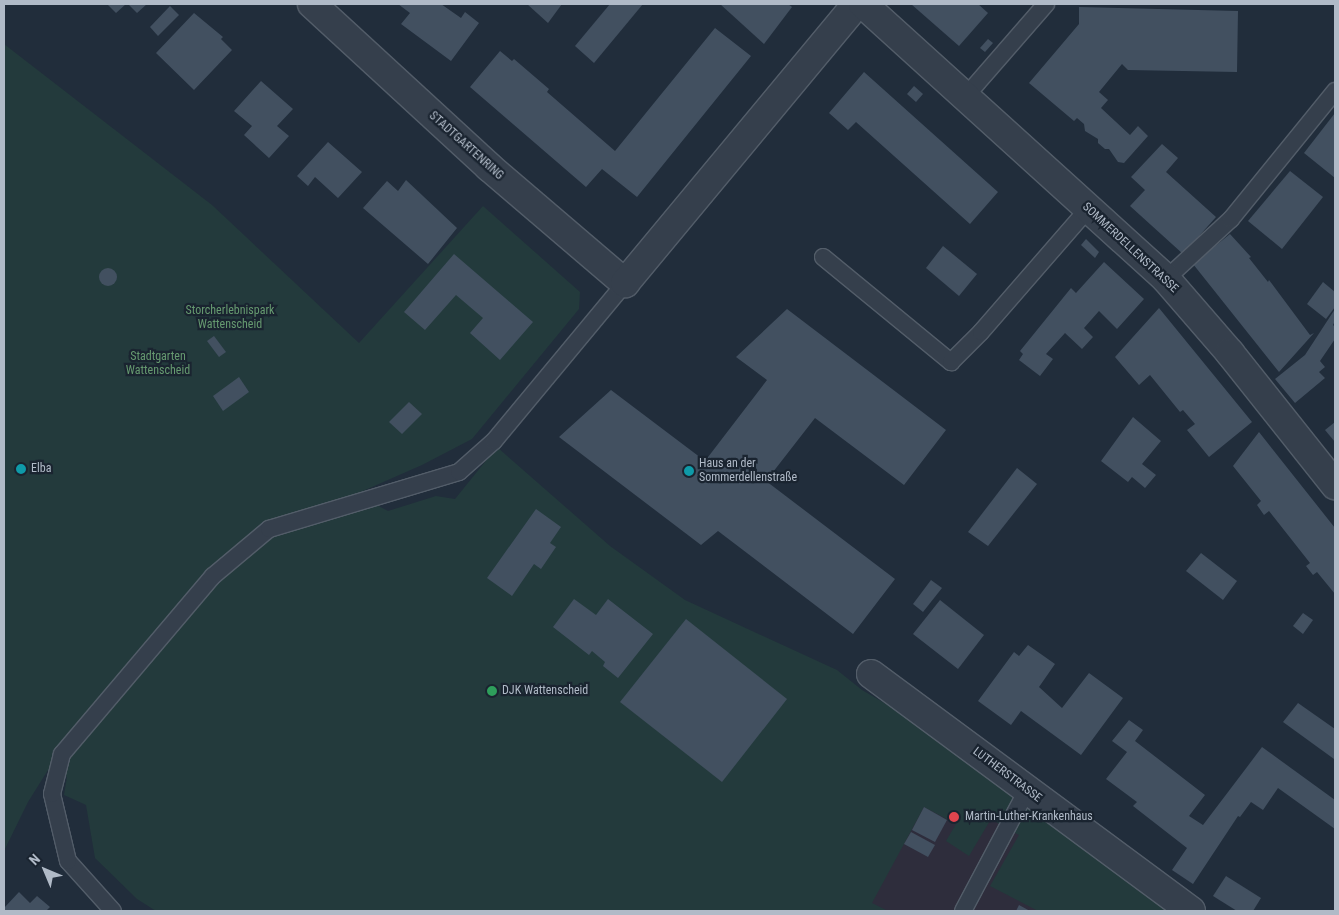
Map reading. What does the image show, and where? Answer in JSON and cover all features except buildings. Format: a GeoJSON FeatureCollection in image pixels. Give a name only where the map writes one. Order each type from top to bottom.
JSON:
{"type":"FeatureCollection","features":[{"type":"Feature","properties":{"kind":"street","name":"STADTGARTENRING"},"geometry":{"type":"LineString","coordinates":[[312,4],[489,167],[625,282]]}},
{"type":"Feature","properties":{"kind":"street"},"geometry":{"type":"LineString","coordinates":[[625,282],[857,4]]}},
{"type":"Feature","properties":{"kind":"street","name":"SOMMERDELLENSTRASSE"},"geometry":{"type":"LineString","coordinates":[[863,4],[1166,279],[1230,353],[1335,485]]}},
{"type":"Feature","properties":{"kind":"street","name":"LUTHERSTRASSE"},"geometry":{"type":"LineString","coordinates":[[871,674],[1191,911]]}},
{"type":"Feature","properties":{"kind":"lane"},"geometry":{"type":"LineString","coordinates":[[966,96],[1046,4]]}},
{"type":"Feature","properties":{"kind":"lane"},"geometry":{"type":"LineString","coordinates":[[1166,279],[1231,219],[1335,91]]}},
{"type":"Feature","properties":{"kind":"lane"},"geometry":{"type":"LineString","coordinates":[[823,258],[952,362],[981,332],[1088,209]]}},
{"type":"Feature","properties":{"kind":"lane"},"geometry":{"type":"LineString","coordinates":[[113,911],[68,861],[52,794],[62,754],[213,576],[269,529],[460,472],[494,441],[625,282]]}},
{"type":"Feature","properties":{"kind":"lane"},"geometry":{"type":"LineString","coordinates":[[963,911],[1027,790]]}},
{"type":"Feature","properties":{"kind":"shaded area","name":"Martin-Luther-Krankenhaus"},"geometry":{"type":"Polygon","coordinates":[[[917,722],[1174,911],[810,911],[917,722]]]}},
{"type":"Feature","properties":{"kind":"green space"},"geometry":{"type":"Polygon","coordinates":[[[4,44],[212,205],[359,343],[483,206],[580,292],[579,309],[472,439],[422,465],[356,494],[388,511],[436,496],[455,499],[497,447],[610,546],[685,600],[837,670],[862,690],[917,722],[1174,911],[1038,911],[990,886],[1019,835],[991,819],[969,856],[946,841],[956,824],[924,807],[872,903],[888,911],[156,911],[137,899],[95,858],[86,805],[64,795],[67,777],[48,770],[28,802],[4,851],[4,44]]]}},
{"type":"Feature","properties":{"kind":"place","name":"Elba"},"geometry":{"type":"Point","coordinates":[21,469]}},
{"type":"Feature","properties":{"kind":"place","name":"Haus an der Sommerdellenstraße"},"geometry":{"type":"Point","coordinates":[689,471]}},
{"type":"Feature","properties":{"kind":"place","name":"DJK Wattenscheid"},"geometry":{"type":"Point","coordinates":[492,691]}},
{"type":"Feature","properties":{"kind":"place","name":"Martin-Luther-Krankenhaus"},"geometry":{"type":"Point","coordinates":[954,817]}},
{"type":"Feature","properties":{"kind":"park label","name":"Storcherlebnispark Wattenscheid"},"geometry":{"type":"Point","coordinates":[230,318]}},
{"type":"Feature","properties":{"kind":"park label","name":"Stadtgarten Wattenscheid"},"geometry":{"type":"Point","coordinates":[158,364]}}]}
